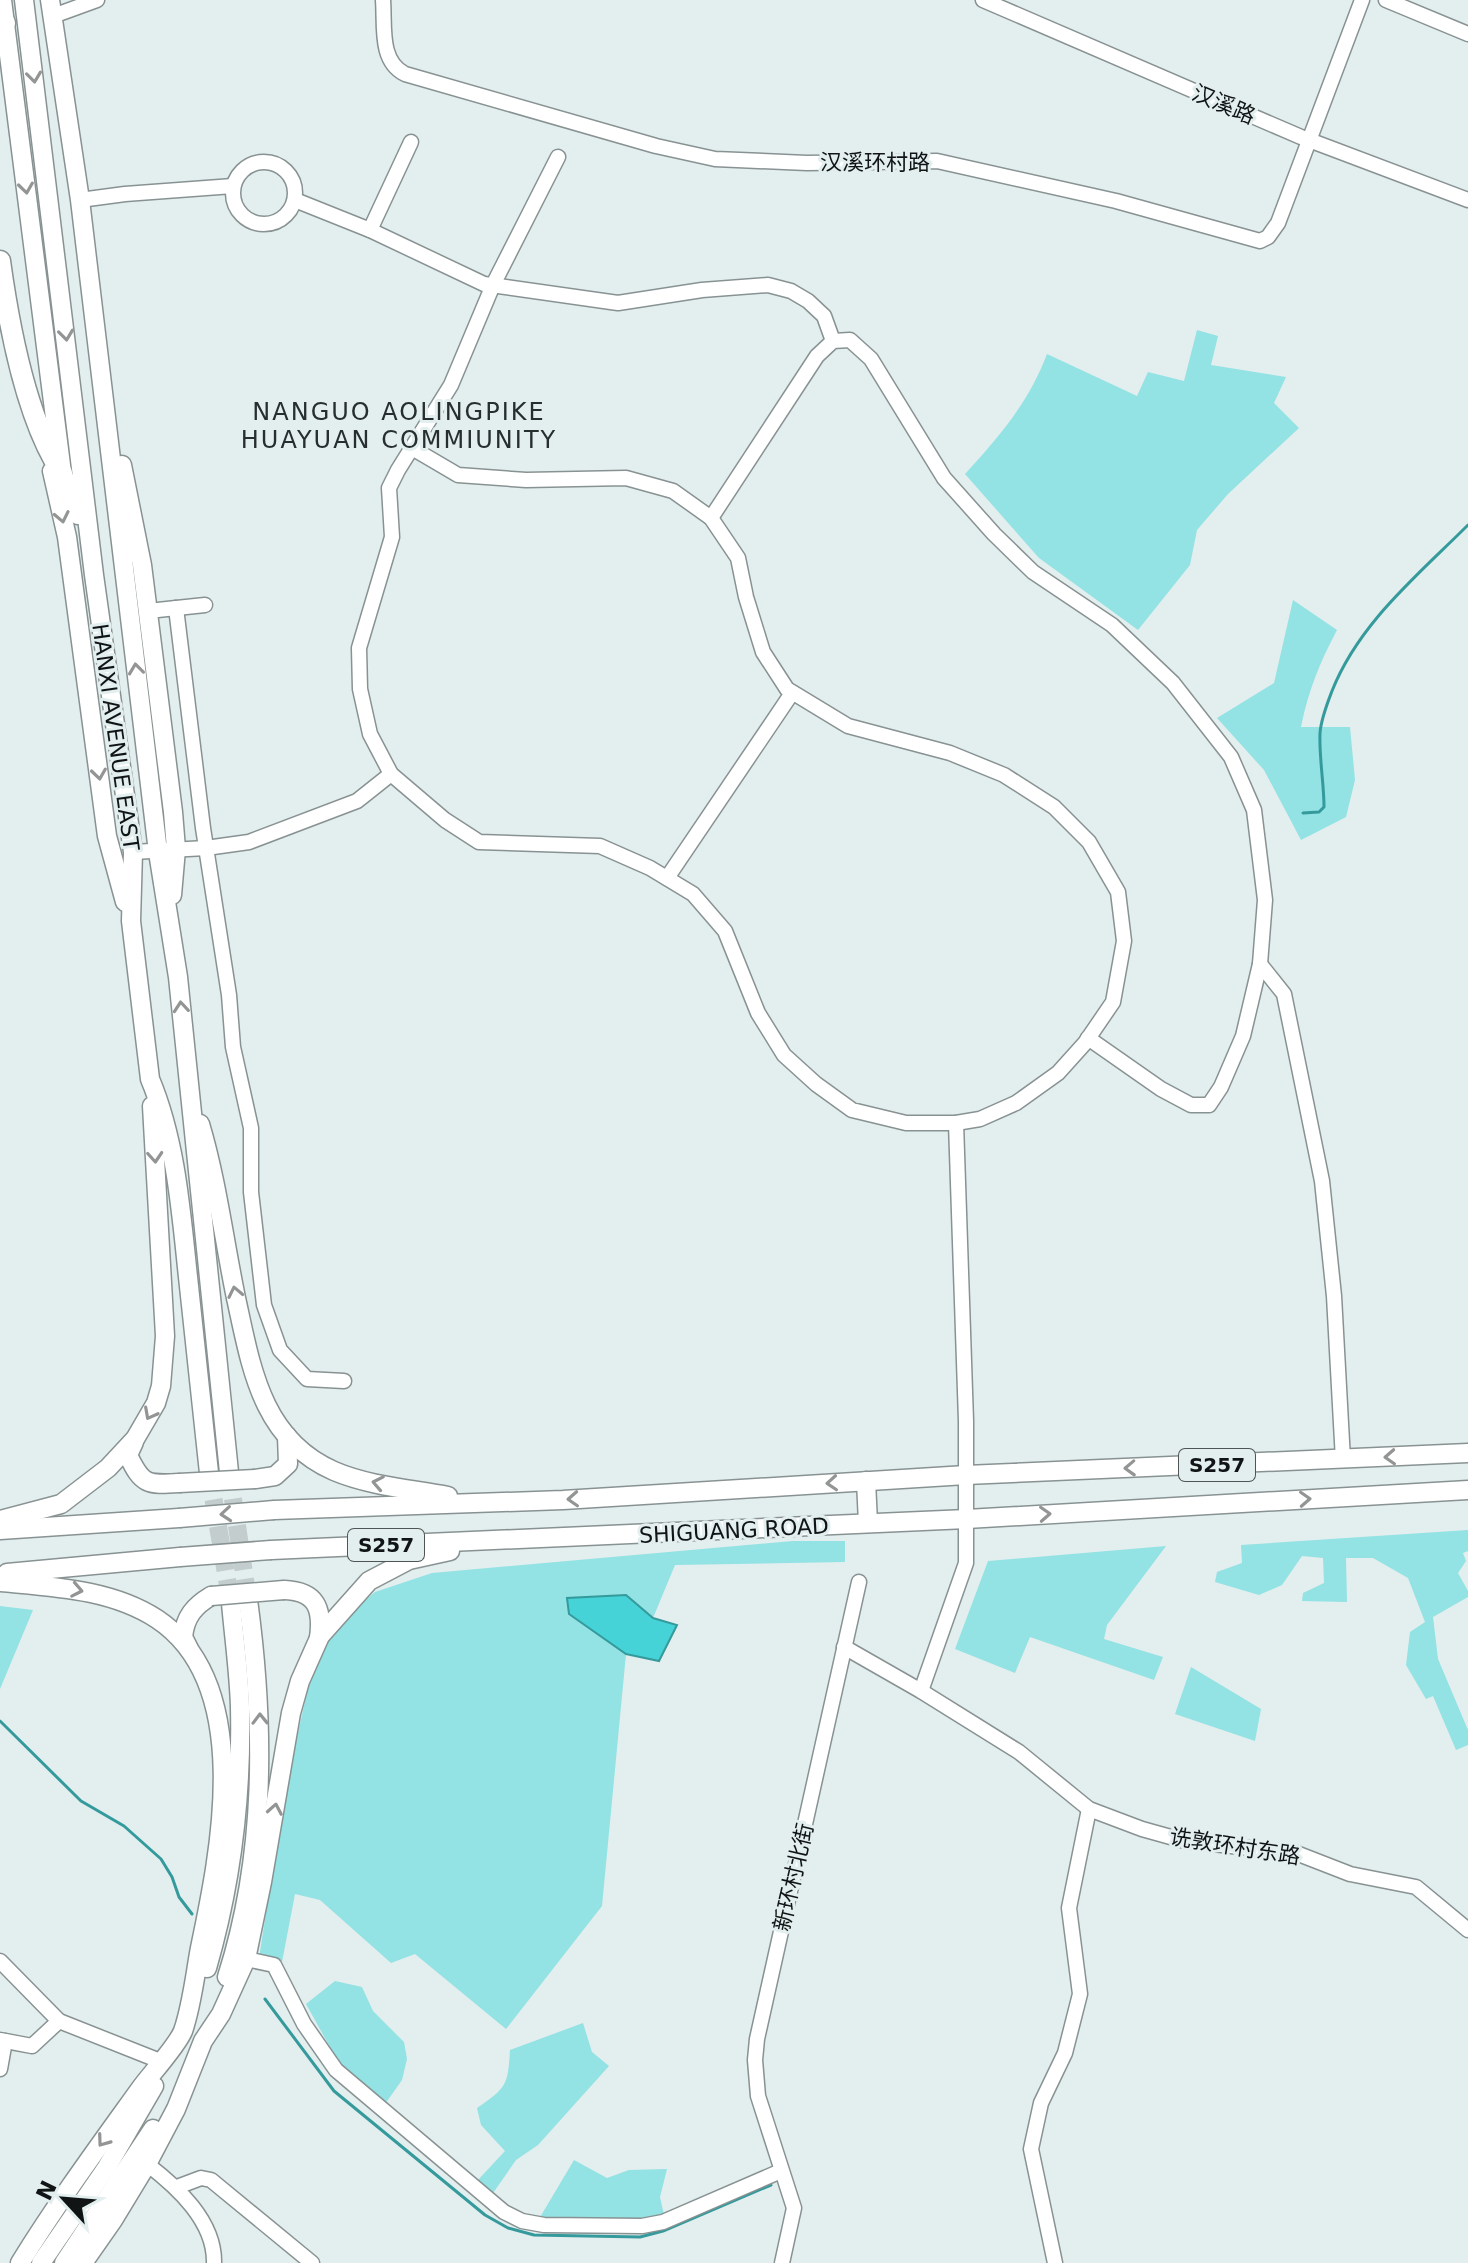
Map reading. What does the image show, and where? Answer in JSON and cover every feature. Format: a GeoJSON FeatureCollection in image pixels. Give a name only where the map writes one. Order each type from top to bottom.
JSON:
{"type":"FeatureCollection","features":[{"type":"Feature","properties":{"kind":"highway"},"geometry":{"type":"LineString","coordinates":[[0,261],[7,307],[43,441],[62,473]]}},
{"type":"Feature","properties":{"kind":"main road"},"geometry":{"type":"LineString","coordinates":[[2,0],[62,473],[74,498],[102,631]]}},
{"type":"Feature","properties":{"kind":"main road","name":"HANXI AVENUE EAST"},"geometry":{"type":"LineString","coordinates":[[24,0],[102,631],[133,852],[131,921],[150,1079],[172,1151],[185,1243],[209,1473]]}},
{"type":"Feature","properties":{"kind":"main road","name":"HANXI AVENUE EAST"},"geometry":{"type":"LineString","coordinates":[[52,5],[80,200],[145,747],[167,850]]}},
{"type":"Feature","properties":{"kind":"main road"},"geometry":{"type":"LineString","coordinates":[[102,381],[133,514],[148,611],[170,922],[229,1472]]}},
{"type":"Feature","properties":{"kind":"main road"},"geometry":{"type":"LineString","coordinates":[[43,441],[67,537],[107,836],[131,921]]}},
{"type":"Feature","properties":{"kind":"main road"},"geometry":{"type":"LineString","coordinates":[[120,750],[145,747]]}},
{"type":"Feature","properties":{"kind":"main road"},"geometry":{"type":"LineString","coordinates":[[0,1520],[61,1504],[108,1468],[135,1439],[150,1417],[159,1395],[165,1336],[150,1079]]}},
{"type":"Feature","properties":{"kind":"main road"},"geometry":{"type":"LineString","coordinates":[[188,1084],[212,1164],[248,1357],[263,1400],[287,1436],[298,1448],[333,1470],[362,1480],[482,1503]]}},
{"type":"Feature","properties":{"kind":"main road"},"geometry":{"type":"LineString","coordinates":[[135,1439],[128,1455],[140,1478],[146,1483],[157,1484],[275,1476],[288,1464],[287,1436]]}},
{"type":"Feature","properties":{"kind":"main road","name":"SHIGUANG ROAD"},"geometry":{"type":"LineString","coordinates":[[0,1530],[274,1510],[482,1503],[966,1475],[1468,1453]]}},
{"type":"Feature","properties":{"kind":"main road"},"geometry":{"type":"LineString","coordinates":[[866,1481],[868,1523]]}},
{"type":"Feature","properties":{"kind":"main road","name":"SHIGUANG ROAD"},"geometry":{"type":"LineString","coordinates":[[0,1573],[271,1550],[967,1519],[1468,1490]]}},
{"type":"Feature","properties":{"kind":"main road"},"geometry":{"type":"LineString","coordinates":[[41,2263],[69,2240],[159,2120],[221,2014],[246,1959],[291,1713],[300,1681],[319,1638],[369,1581],[409,1560],[500,1540]]}},
{"type":"Feature","properties":{"kind":"main road"},"geometry":{"type":"LineString","coordinates":[[0,1582],[65,1588],[119,1602],[157,1620],[192,1656]]}},
{"type":"Feature","properties":{"kind":"main road"},"geometry":{"type":"LineString","coordinates":[[20,2263],[182,2033],[208,1909],[224,1772],[212,1698],[183,1637],[191,1612],[211,1596],[299,1590],[313,1599],[321,1620],[319,1638]]}},
{"type":"Feature","properties":{"kind":"main road"},"geometry":{"type":"LineString","coordinates":[[64,2263],[69,2240],[182,2033],[205,1976],[222,1917],[237,1800],[239,1602],[260,1700],[260,1793],[233,1956],[176,2109],[147,2164],[83,2263]]}},
{"type":"Feature","properties":{"kind":"street"},"geometry":{"type":"LineString","coordinates":[[52,5],[97,0]]}},
{"type":"Feature","properties":{"kind":"street","name":"汉溪环村路"},"geometry":{"type":"LineString","coordinates":[[383,0],[389,61],[394,69],[656,146],[715,159],[807,163],[937,161],[1116,201],[1260,241],[1268,237],[1278,223],[1362,0]]}},
{"type":"Feature","properties":{"kind":"street","name":"汉溪路"},"geometry":{"type":"LineString","coordinates":[[983,0],[1309,140],[1468,200]]}},
{"type":"Feature","properties":{"kind":"street"},"geometry":{"type":"LineString","coordinates":[[1386,0],[1468,34]]}},
{"type":"Feature","properties":{"kind":"street"},"geometry":{"type":"LineString","coordinates":[[370,230],[411,142]]}},
{"type":"Feature","properties":{"kind":"street"},"geometry":{"type":"LineString","coordinates":[[412,448],[458,475],[526,480],[626,478],[673,491],[711,518],[738,558],[763,652],[787,689],[848,726],[950,753],[1004,775],[1054,807],[1089,842],[1118,892],[1124,941],[1113,1002],[1058,1073],[1016,1103],[980,1119],[956,1123],[906,1123],[852,1110],[816,1084],[784,1055],[758,1013],[725,931],[693,894],[650,868],[600,846],[479,842],[445,820],[391,774],[370,734],[360,689],[359,648],[392,537],[389,488],[412,448],[451,385],[493,285],[558,157]]}},
{"type":"Feature","properties":{"kind":"street"},"geometry":{"type":"LineString","coordinates":[[254,164],[274,164],[290,176],[295,200],[278,221],[259,224],[241,214],[233,196],[233,186],[245,169],[254,164]]}},
{"type":"Feature","properties":{"kind":"street"},"geometry":{"type":"LineString","coordinates":[[80,200],[233,186]]}},
{"type":"Feature","properties":{"kind":"street"},"geometry":{"type":"LineString","coordinates":[[295,200],[370,230],[484,284],[618,303],[702,290],[768,285],[791,291],[824,316],[831,328],[833,341]]}},
{"type":"Feature","properties":{"kind":"street"},"geometry":{"type":"LineString","coordinates":[[711,518],[817,356],[833,341],[850,340],[871,359],[944,478],[994,534],[1033,572],[1112,625],[1173,683],[1231,757],[1254,810],[1265,900],[1260,964],[1243,1036],[1221,1087],[1209,1105],[1191,1105],[1161,1089],[1088,1038]]}},
{"type":"Feature","properties":{"kind":"street"},"geometry":{"type":"LineString","coordinates":[[148,611],[205,605]]}},
{"type":"Feature","properties":{"kind":"street"},"geometry":{"type":"LineString","coordinates":[[176,608],[206,848],[229,995],[233,1047],[251,1128],[251,1192],[264,1305],[280,1350],[307,1379],[344,1381]]}},
{"type":"Feature","properties":{"kind":"street"},"geometry":{"type":"LineString","coordinates":[[667,878],[792,693]]}},
{"type":"Feature","properties":{"kind":"street"},"geometry":{"type":"LineString","coordinates":[[133,852],[249,842],[357,801],[391,774]]}},
{"type":"Feature","properties":{"kind":"street"},"geometry":{"type":"LineString","coordinates":[[1260,964],[1284,994],[1322,1181],[1333,1282],[1343,1460]]}},
{"type":"Feature","properties":{"kind":"street"},"geometry":{"type":"LineString","coordinates":[[921,1691],[966,1563],[956,1123]]}},
{"type":"Feature","properties":{"kind":"street","name":"新环村北街"},"geometry":{"type":"LineString","coordinates":[[782,2263],[794,2208],[758,2096],[757,2039],[859,1582]]}},
{"type":"Feature","properties":{"kind":"street","name":"诜敦环村东路"},"geometry":{"type":"LineString","coordinates":[[844,1647],[1019,1752],[1089,1809],[1185,1841],[1296,1853],[1350,1874],[1416,1887],[1468,1930]]}},
{"type":"Feature","properties":{"kind":"street"},"geometry":{"type":"LineString","coordinates":[[1055,2263],[1031,2149],[1041,2103],[1065,2053],[1080,1994],[1069,1908],[1089,1809]]}},
{"type":"Feature","properties":{"kind":"street"},"geometry":{"type":"LineString","coordinates":[[246,1959],[274,1965],[304,2024],[336,2070],[488,2201],[522,2221],[544,2225],[642,2226],[663,2222],[781,2171]]}},
{"type":"Feature","properties":{"kind":"street"},"geometry":{"type":"LineString","coordinates":[[0,1961],[59,2021],[160,2061]]}},
{"type":"Feature","properties":{"kind":"street"},"geometry":{"type":"LineString","coordinates":[[0,2069],[3,2040],[32,2046],[59,2021]]}},
{"type":"Feature","properties":{"kind":"street"},"geometry":{"type":"LineString","coordinates":[[147,2164],[177,2187],[204,2225],[215,2253],[214,2263]]}},
{"type":"Feature","properties":{"kind":"street"},"geometry":{"type":"LineString","coordinates":[[177,2187],[201,2178],[211,2180],[312,2263]]}},
{"type":"Feature","properties":{"kind":"shaded area"},"geometry":{"type":"Polygon","coordinates":[[[1197,330],[1218,336],[1211,365],[1286,377],[1274,403],[1299,428],[1228,494],[1197,530],[1190,565],[1138,630],[1039,558],[965,474],[1012,418],[1047,354],[1137,396],[1148,372],[1184,381],[1197,330]]]}},
{"type":"Feature","properties":{"kind":"shaded area"},"geometry":{"type":"Polygon","coordinates":[[[1293,600],[1337,630],[1315,677],[1301,727],[1350,727],[1355,780],[1346,817],[1301,840],[1264,770],[1217,718],[1274,683],[1293,600]]]}},
{"type":"Feature","properties":{"kind":"shaded area"},"geometry":{"type":"Polygon","coordinates":[[[1468,1530],[1468,1551],[1463,1553],[1466,1561],[1458,1573],[1468,1597],[1433,1617],[1438,1659],[1468,1730],[1468,1745],[1456,1750],[1433,1696],[1426,1699],[1406,1665],[1410,1632],[1425,1622],[1408,1578],[1373,1558],[1346,1558],[1347,1602],[1302,1601],[1303,1593],[1324,1583],[1323,1558],[1302,1556],[1282,1585],[1259,1595],[1215,1582],[1217,1572],[1242,1563],[1241,1545],[1468,1530]]]}},
{"type":"Feature","properties":{"kind":"shaded area"},"geometry":{"type":"Polygon","coordinates":[[[793,1541],[845,1541],[845,1562],[675,1565],[653,1618],[626,1595],[569,1614],[626,1654],[602,1906],[506,2029],[415,1954],[391,1963],[320,1900],[295,1894],[282,1962],[259,1958],[285,1791],[310,1679],[326,1643],[348,1614],[375,1592],[432,1573],[793,1541]]]}},
{"type":"Feature","properties":{"kind":"shaded area"},"geometry":{"type":"Polygon","coordinates":[[[1166,1546],[1107,1625],[1104,1639],[1163,1657],[1154,1680],[1030,1637],[1015,1673],[955,1649],[988,1561],[1166,1546]]]}},
{"type":"Feature","properties":{"kind":"shaded area"},"geometry":{"type":"Polygon","coordinates":[[[626,1595],[653,1618],[677,1625],[659,1661],[626,1654],[569,1614],[567,1598],[626,1595]]]}},
{"type":"Feature","properties":{"kind":"shaded area"},"geometry":{"type":"Polygon","coordinates":[[[0,1606],[33,1610],[0,1689],[0,1606]]]}},
{"type":"Feature","properties":{"kind":"shaded area"},"geometry":{"type":"Polygon","coordinates":[[[1191,1667],[1261,1709],[1255,1741],[1175,1714],[1191,1667]]]}},
{"type":"Feature","properties":{"kind":"shaded area"},"geometry":{"type":"Polygon","coordinates":[[[335,1981],[362,1987],[373,2011],[404,2042],[407,2059],[402,2080],[385,2104],[341,2067],[306,2004],[335,1981]]]}},
{"type":"Feature","properties":{"kind":"shaded area"},"geometry":{"type":"Polygon","coordinates":[[[583,2023],[592,2052],[609,2066],[538,2145],[516,2160],[491,2196],[477,2181],[505,2151],[481,2125],[477,2108],[504,2085],[510,2050],[583,2023]]]}},
{"type":"Feature","properties":{"kind":"shaded area"},"geometry":{"type":"Polygon","coordinates":[[[574,2160],[607,2178],[629,2170],[667,2169],[660,2197],[664,2215],[641,2221],[539,2219],[574,2160]]]}},
{"type":"Feature","properties":{"kind":"waterway"},"geometry":{"type":"LineString","coordinates":[[1303,813],[1319,812],[1324,807],[1321,728],[1328,701],[1344,666],[1373,622],[1468,525]]}},
{"type":"Feature","properties":{"kind":"waterway"},"geometry":{"type":"LineString","coordinates":[[0,1721],[81,1801],[124,1826],[161,1859],[179,1897],[192,1914]]}},
{"type":"Feature","properties":{"kind":"waterway"},"geometry":{"type":"LineString","coordinates":[[265,1999],[334,2091],[485,2215],[508,2228],[534,2235],[640,2237],[663,2231],[771,2185]]}},
{"type":"Feature","properties":{"kind":"tunnel"},"geometry":{"type":"LineString","coordinates":[[229,1472],[248,1600]]}},
{"type":"Feature","properties":{"kind":"tunnel"},"geometry":{"type":"LineString","coordinates":[[209,1473],[231,1603]]}},
{"type":"Feature","properties":{"kind":"district","name":"NANGUO AOLINGPIKE HUAYUAN COMMIUNITY"},"geometry":{"type":"Point","coordinates":[399,426]}}]}
